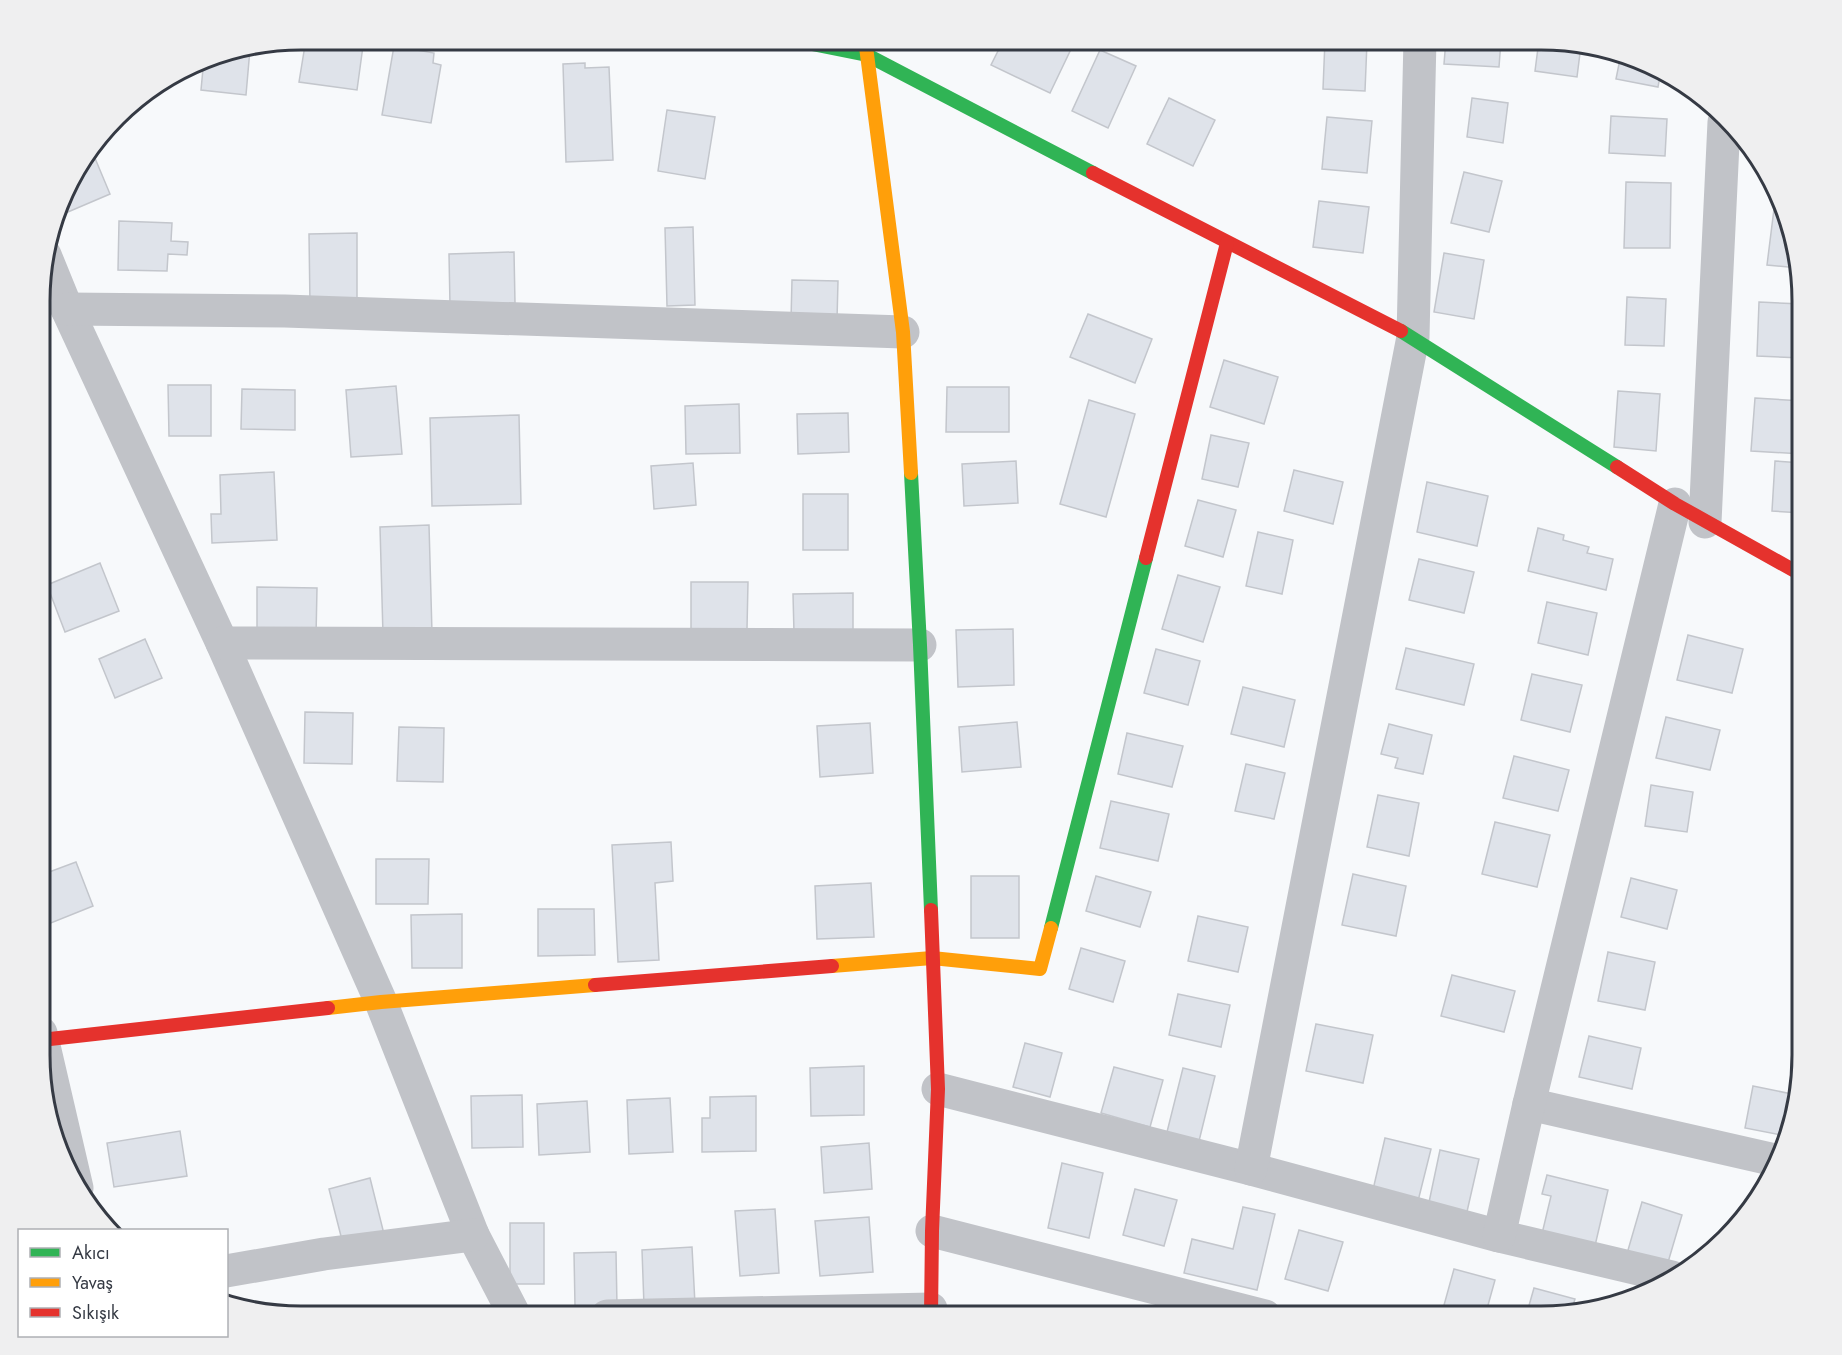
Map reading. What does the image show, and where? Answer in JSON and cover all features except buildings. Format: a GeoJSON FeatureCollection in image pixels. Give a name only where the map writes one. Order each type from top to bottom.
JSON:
{"type":"FeatureCollection","features":[{"type":"Feature","properties":{"kind":"street"},"geometry":{"type":"LineString","coordinates":[[842,50],[867,55],[1227,243],[1413,337],[1675,504],[1792,570]]}},
{"type":"Feature","properties":{"kind":"street"},"geometry":{"type":"LineString","coordinates":[[866,50],[903,332],[920,645],[938,1089],[931,1306]]}},
{"type":"Feature","properties":{"kind":"street"},"geometry":{"type":"LineString","coordinates":[[1251,1168],[1413,337],[1420,50]]}},
{"type":"Feature","properties":{"kind":"street"},"geometry":{"type":"LineString","coordinates":[[1705,522],[1724,128]]}},
{"type":"Feature","properties":{"kind":"street"},"geometry":{"type":"LineString","coordinates":[[50,1037],[381,1002],[932,958],[1040,969],[1227,243]]}},
{"type":"Feature","properties":{"kind":"street"},"geometry":{"type":"LineString","coordinates":[[52,271],[222,643],[381,1002],[473,1235],[509,1306]]}},
{"type":"Feature","properties":{"kind":"street"},"geometry":{"type":"LineString","coordinates":[[67,309],[285,311],[903,332]]}},
{"type":"Feature","properties":{"kind":"street"},"geometry":{"type":"LineString","coordinates":[[1499,1236],[1528,1104],[1675,504]]}},
{"type":"Feature","properties":{"kind":"street"},"geometry":{"type":"LineString","coordinates":[[222,643],[920,645]]}},
{"type":"Feature","properties":{"kind":"street"},"geometry":{"type":"LineString","coordinates":[[50,1074],[67,1145]]}},
{"type":"Feature","properties":{"kind":"street"},"geometry":{"type":"LineString","coordinates":[[938,1089],[1251,1168],[1499,1236],[1662,1275]]}},
{"type":"Feature","properties":{"kind":"street"},"geometry":{"type":"LineString","coordinates":[[1528,1104],[1769,1159]]}},
{"type":"Feature","properties":{"kind":"street"},"geometry":{"type":"LineString","coordinates":[[932,1232],[1225,1306]]}},
{"type":"Feature","properties":{"kind":"street"},"geometry":{"type":"LineString","coordinates":[[228,1271],[324,1254],[473,1235]]}},
{"type":"Feature","properties":{"kind":"traffic: fast"},"geometry":{"type":"LineString","coordinates":[[842,50],[867,55],[1093,173]]}},
{"type":"Feature","properties":{"kind":"traffic: fast"},"geometry":{"type":"LineString","coordinates":[[1401,331],[1617,467]]}},
{"type":"Feature","properties":{"kind":"traffic: fast"},"geometry":{"type":"LineString","coordinates":[[911,473],[931,910]]}},
{"type":"Feature","properties":{"kind":"traffic: fast"},"geometry":{"type":"LineString","coordinates":[[1051,928],[1146,558]]}},
{"type":"Feature","properties":{"kind":"traffic: slow"},"geometry":{"type":"LineString","coordinates":[[866,50],[903,332],[911,473]]}},
{"type":"Feature","properties":{"kind":"traffic: slow"},"geometry":{"type":"LineString","coordinates":[[832,966],[932,958],[1040,969],[1051,928]]}},
{"type":"Feature","properties":{"kind":"traffic: slow"},"geometry":{"type":"LineString","coordinates":[[328,1008],[595,985]]}},
{"type":"Feature","properties":{"kind":"traffic: jam"},"geometry":{"type":"LineString","coordinates":[[1093,173],[1401,331]]}},
{"type":"Feature","properties":{"kind":"traffic: jam"},"geometry":{"type":"LineString","coordinates":[[1146,558],[1227,243]]}},
{"type":"Feature","properties":{"kind":"traffic: jam"},"geometry":{"type":"LineString","coordinates":[[1617,467],[1675,504],[1792,569]]}},
{"type":"Feature","properties":{"kind":"traffic: jam"},"geometry":{"type":"LineString","coordinates":[[931,910],[938,1089],[931,1306]]}},
{"type":"Feature","properties":{"kind":"traffic: jam"},"geometry":{"type":"LineString","coordinates":[[595,985],[832,966]]}},
{"type":"Feature","properties":{"kind":"traffic: jam"},"geometry":{"type":"LineString","coordinates":[[50,1039],[328,1008]]}}]}
